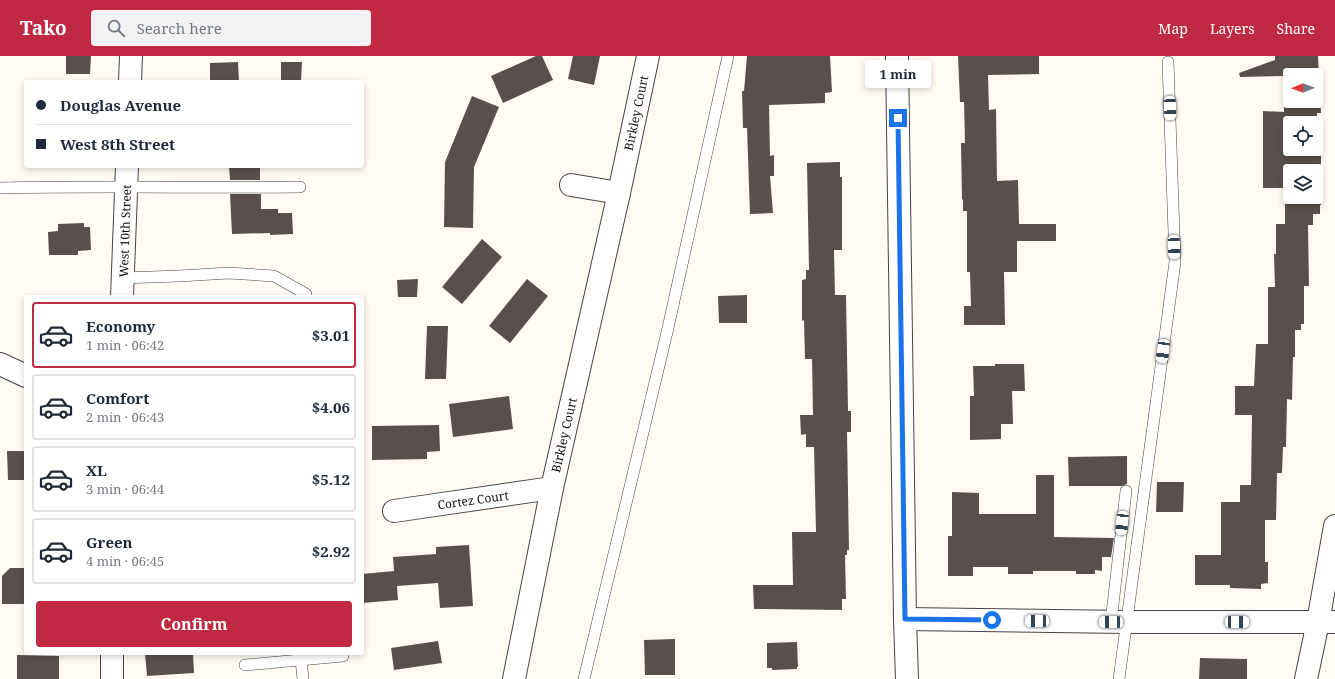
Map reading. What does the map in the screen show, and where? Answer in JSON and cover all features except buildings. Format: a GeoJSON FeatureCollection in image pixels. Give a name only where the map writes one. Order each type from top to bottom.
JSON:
{"type":"FeatureCollection","features":[{"type":"Feature","properties":{"kind":"street"},"geometry":{"type":"LineString","coordinates":[[130,80],[131,56]]}},
{"type":"Feature","properties":{"kind":"street","name":"Birkley Court"},"geometry":{"type":"LineString","coordinates":[[514,679],[552,488],[648,56]]}},
{"type":"Feature","properties":{"kind":"street"},"geometry":{"type":"LineString","coordinates":[[897,56],[907,679]]}},
{"type":"Feature","properties":{"kind":"street","name":"West 10th Street"},"geometry":{"type":"LineString","coordinates":[[123,288],[127,168]]}},
{"type":"Feature","properties":{"kind":"street"},"geometry":{"type":"LineString","coordinates":[[571,185],[619,192]]}},
{"type":"Feature","properties":{"kind":"street"},"geometry":{"type":"LineString","coordinates":[[0,364],[24,375]]}},
{"type":"Feature","properties":{"kind":"street","name":"Cortez Court"},"geometry":{"type":"LineString","coordinates":[[394,511],[552,488]]}},
{"type":"Feature","properties":{"kind":"street"},"geometry":{"type":"LineString","coordinates":[[1306,679],[1327,622],[1335,526]]}},
{"type":"Feature","properties":{"kind":"street"},"geometry":{"type":"LineString","coordinates":[[905,619],[1119,622],[1327,622]]}},
{"type":"Feature","properties":{"kind":"street"},"geometry":{"type":"LineString","coordinates":[[112,655],[112,679]]}},
{"type":"Feature","properties":{"kind":"lane"},"geometry":{"type":"LineString","coordinates":[[584,679],[668,328],[728,56]]}},
{"type":"Feature","properties":{"kind":"lane"},"geometry":{"type":"LineString","coordinates":[[1119,622],[1175,262],[1168,62]]}},
{"type":"Feature","properties":{"kind":"lane"},"geometry":{"type":"LineString","coordinates":[[0,188],[82,186],[126,188],[300,187]]}},
{"type":"Feature","properties":{"kind":"lane"},"geometry":{"type":"LineString","coordinates":[[123,288],[179,276],[229,272],[274,276],[306,295]]}},
{"type":"Feature","properties":{"kind":"lane"},"geometry":{"type":"LineString","coordinates":[[1119,679],[1119,622],[1126,491]]}},
{"type":"Feature","properties":{"kind":"lane"},"geometry":{"type":"LineString","coordinates":[[245,665],[343,656]]}},
{"type":"Feature","properties":{"kind":"lane"},"geometry":{"type":"LineString","coordinates":[[300,660],[303,679]]}},
{"type":"Feature","properties":{"kind":"route"},"geometry":{"type":"LineString","coordinates":[[898,118],[905,619],[992,620]]}}]}
